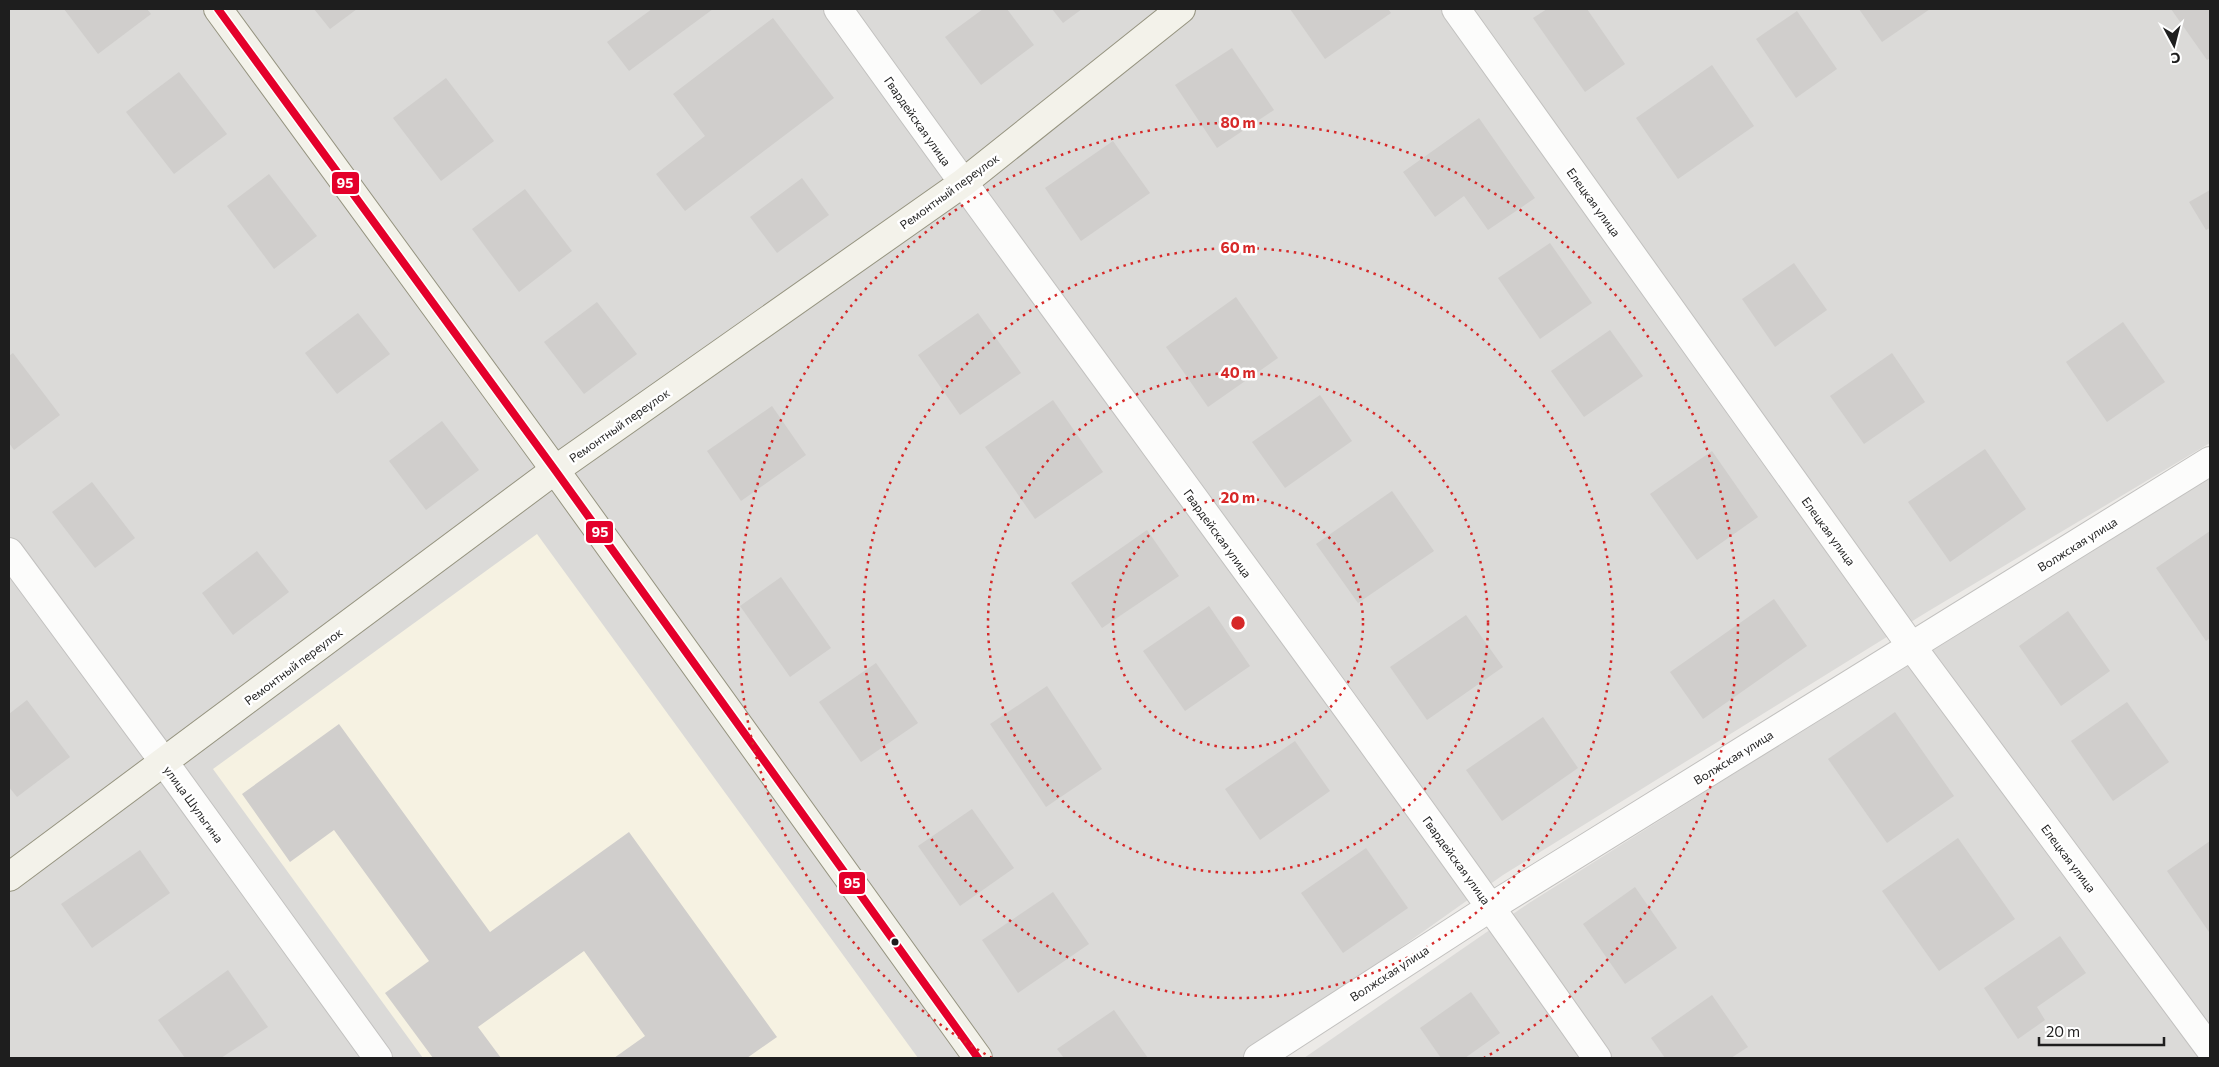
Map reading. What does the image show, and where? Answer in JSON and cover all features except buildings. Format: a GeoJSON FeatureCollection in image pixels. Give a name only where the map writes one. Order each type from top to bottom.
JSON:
{"type":"FeatureCollection","features":[{"type":"Feature","properties":{"kind":"main road"},"geometry":{"type":"LineString","coordinates":[[218,9],[555,470],[978,1058]]}},
{"type":"Feature","properties":{"kind":"main road","name":"Ремонтный переулок"},"geometry":{"type":"LineString","coordinates":[[9,877],[555,470],[962,183],[1181,9]]}},
{"type":"Feature","properties":{"kind":"street","name":"Гвардейская улица"},"geometry":{"type":"LineString","coordinates":[[838,9],[962,183],[1491,906],[1597,1058]]}},
{"type":"Feature","properties":{"kind":"street","name":"Елецкая улица"},"geometry":{"type":"LineString","coordinates":[[1456,9],[1912,647],[2210,1049]]}},
{"type":"Feature","properties":{"kind":"street","name":"Волжская улица"},"geometry":{"type":"LineString","coordinates":[[1258,1058],[1491,906],[2210,461]]}},
{"type":"Feature","properties":{"kind":"street","name":"улица Шульгина"},"geometry":{"type":"LineString","coordinates":[[9,552],[164,762],[378,1058]]}},
{"type":"Feature","properties":{"kind":"shaded area"},"geometry":{"type":"Polygon","coordinates":[[[9,9],[2210,9],[2210,443],[1927,612],[1503,875],[1245,1058],[9,1058],[9,9]]]}},
{"type":"Feature","properties":{"kind":"shaded area"},"geometry":{"type":"Polygon","coordinates":[[[2210,473],[2210,1058],[1304,1058],[1529,903],[2210,473]]]}},
{"type":"Feature","properties":{"kind":"shaded area"},"geometry":{"type":"Polygon","coordinates":[[[537,534],[918,1058],[423,1058],[213,769],[537,534]]]}},
{"type":"Feature","properties":{"kind":"transit line","name":"95"},"geometry":{"type":"LineString","coordinates":[[218,9],[555,470],[978,1058]]}}]}
